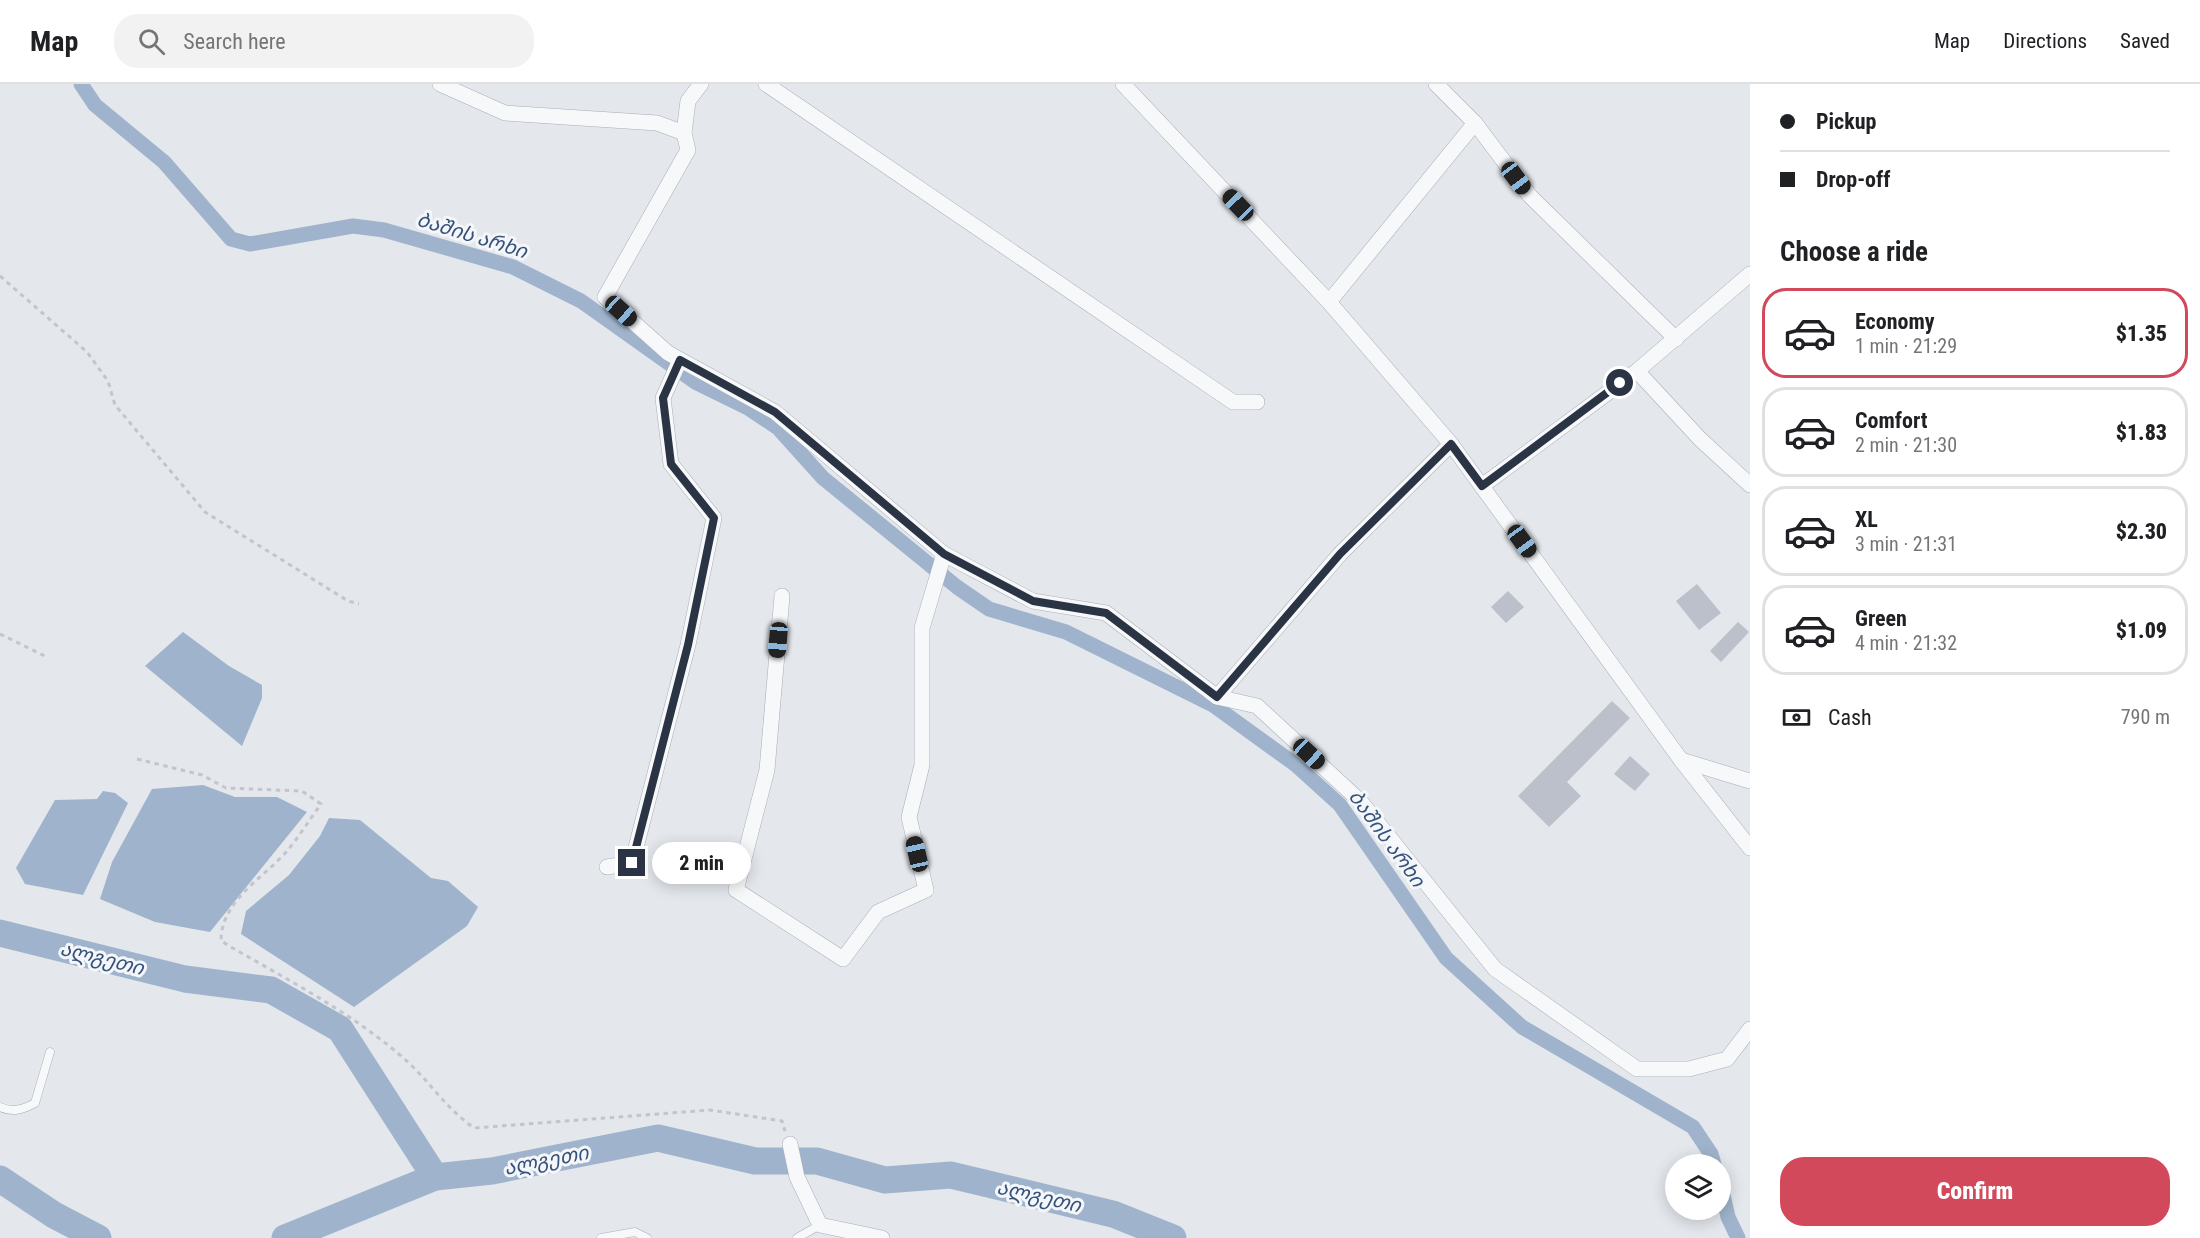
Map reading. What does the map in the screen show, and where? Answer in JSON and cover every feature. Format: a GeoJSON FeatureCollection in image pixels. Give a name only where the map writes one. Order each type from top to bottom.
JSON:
{"type":"FeatureCollection","features":[{"type":"Feature","properties":{"kind":"street"},"geometry":{"type":"LineString","coordinates":[[440,84],[506,113],[657,123],[684,133]]}},
{"type":"Feature","properties":{"kind":"street"},"geometry":{"type":"LineString","coordinates":[[701,84],[688,101],[684,133],[688,150],[605,297],[668,353],[775,412],[944,554],[1033,601],[1106,613],[1217,697],[1257,706],[1361,802],[1495,969],[1637,1069],[1689,1069],[1727,1059],[1750,1029]]}},
{"type":"Feature","properties":{"kind":"street"},"geometry":{"type":"LineString","coordinates":[[766,84],[1233,402],[1257,402]]}},
{"type":"Feature","properties":{"kind":"street"},"geometry":{"type":"LineString","coordinates":[[1436,84],[1475,123],[1530,196],[1676,339]]}},
{"type":"Feature","properties":{"kind":"street"},"geometry":{"type":"LineString","coordinates":[[1130,86],[1329,302],[1451,444],[1681,760],[1750,848]]}},
{"type":"Feature","properties":{"kind":"street"},"geometry":{"type":"LineString","coordinates":[[1329,302],[1475,123]]}},
{"type":"Feature","properties":{"kind":"street"},"geometry":{"type":"LineString","coordinates":[[1482,486],[1637,370],[1750,274]]}},
{"type":"Feature","properties":{"kind":"street"},"geometry":{"type":"LineString","coordinates":[[607,867],[632,863],[688,645],[714,518],[671,464],[663,398],[680,360]]}},
{"type":"Feature","properties":{"kind":"street"},"geometry":{"type":"LineString","coordinates":[[1637,370],[1700,439],[1750,485]]}},
{"type":"Feature","properties":{"kind":"street"},"geometry":{"type":"LineString","coordinates":[[1217,697],[1340,554],[1451,444]]}},
{"type":"Feature","properties":{"kind":"street"},"geometry":{"type":"LineString","coordinates":[[782,596],[767,770],[736,890],[843,959],[878,912],[926,890],[909,817],[922,765],[922,628],[944,554]]}},
{"type":"Feature","properties":{"kind":"street"},"geometry":{"type":"LineString","coordinates":[[1681,760],[1750,781]]}},
{"type":"Feature","properties":{"kind":"street"},"geometry":{"type":"LineString","coordinates":[[790,1144],[797,1177],[820,1225],[882,1238]]}},
{"type":"Feature","properties":{"kind":"lane"},"geometry":{"type":"LineString","coordinates":[[0,1107],[6,1110],[24,1109],[36,1102],[50,1052]]}},
{"type":"Feature","properties":{"kind":"lane"},"geometry":{"type":"LineString","coordinates":[[796,1238],[820,1225]]}},
{"type":"Feature","properties":{"kind":"lane"},"geometry":{"type":"LineString","coordinates":[[601,1238],[635,1233],[646,1238]]}},
{"type":"Feature","properties":{"kind":"path"},"geometry":{"type":"LineString","coordinates":[[0,276],[87,352],[108,381],[115,405],[205,513],[348,602],[359,604]]}},
{"type":"Feature","properties":{"kind":"path"},"geometry":{"type":"LineString","coordinates":[[0,634],[47,657]]}},
{"type":"Feature","properties":{"kind":"path"},"geometry":{"type":"LineString","coordinates":[[137,759],[202,775],[225,788],[302,791],[321,804],[288,850],[232,905],[221,929],[221,941],[355,1021],[410,1064],[454,1113],[474,1128],[710,1110],[782,1121],[790,1144]]}},
{"type":"Feature","properties":{"kind":"water"},"geometry":{"type":"Polygon","coordinates":[[[183,632],[229,666],[262,685],[262,698],[242,746],[145,666],[183,632]]]}},
{"type":"Feature","properties":{"kind":"water"},"geometry":{"type":"Polygon","coordinates":[[[203,785],[235,797],[277,797],[307,812],[210,932],[155,922],[100,899],[112,862],[152,789],[203,785]]]}},
{"type":"Feature","properties":{"kind":"water"},"geometry":{"type":"Polygon","coordinates":[[[103,791],[115,793],[128,803],[83,895],[25,884],[16,868],[55,800],[97,799],[103,791]]]}},
{"type":"Feature","properties":{"kind":"water"},"geometry":{"type":"Polygon","coordinates":[[[329,818],[360,820],[431,878],[448,881],[478,907],[467,926],[354,1007],[241,934],[246,911],[289,875],[320,836],[329,818]]]}},
{"type":"Feature","properties":{"kind":"building"},"geometry":{"type":"Polygon","coordinates":[[[1697,584],[1721,613],[1699,630],[1676,601],[1697,584]]]}},
{"type":"Feature","properties":{"kind":"building"},"geometry":{"type":"Polygon","coordinates":[[[1508,591],[1524,607],[1506,623],[1491,607],[1508,591]]]}},
{"type":"Feature","properties":{"kind":"building"},"geometry":{"type":"Polygon","coordinates":[[[1738,622],[1749,632],[1721,662],[1710,651],[1738,622]]]}},
{"type":"Feature","properties":{"kind":"building"},"geometry":{"type":"Polygon","coordinates":[[[1612,701],[1630,718],[1567,782],[1581,796],[1549,827],[1518,796],[1612,701]]]}},
{"type":"Feature","properties":{"kind":"building"},"geometry":{"type":"Polygon","coordinates":[[[1630,756],[1650,774],[1635,791],[1614,774],[1630,756]]]}},
{"type":"Feature","properties":{"kind":"waterway","name":"ბაშის არხი"},"geometry":{"type":"LineString","coordinates":[[81,84],[95,105],[164,162],[231,239],[250,244],[353,226],[384,230],[513,267],[581,301],[695,382],[748,408],[778,428],[823,478],[957,587],[989,609],[1066,632],[1213,705],[1296,765],[1340,805],[1446,958],[1522,1027],[1693,1127],[1711,1154]]}},
{"type":"Feature","properties":{"kind":"waterway","name":"ალგეთი"},"geometry":{"type":"LineString","coordinates":[[0,933],[185,979],[271,990],[340,1029],[435,1177],[492,1171],[658,1138],[755,1161],[817,1161],[885,1180],[951,1175],[1113,1214],[1173,1238]]}},
{"type":"Feature","properties":{"kind":"waterway"},"geometry":{"type":"LineString","coordinates":[[285,1238],[435,1177]]}},
{"type":"Feature","properties":{"kind":"waterway"},"geometry":{"type":"LineString","coordinates":[[0,1179],[54,1215],[98,1238]]}},
{"type":"Feature","properties":{"kind":"waterway","name":"ბაშის არხი"},"geometry":{"type":"LineString","coordinates":[[1729,1220],[1738,1238]]}},
{"type":"Feature","properties":{"kind":"route"},"geometry":{"type":"LineString","coordinates":[[632,863],[688,645],[714,518],[671,464],[663,398],[680,360],[775,412],[944,554],[1033,601],[1106,613],[1217,697],[1340,554],[1451,444],[1482,486],[1620,383]]}}]}
